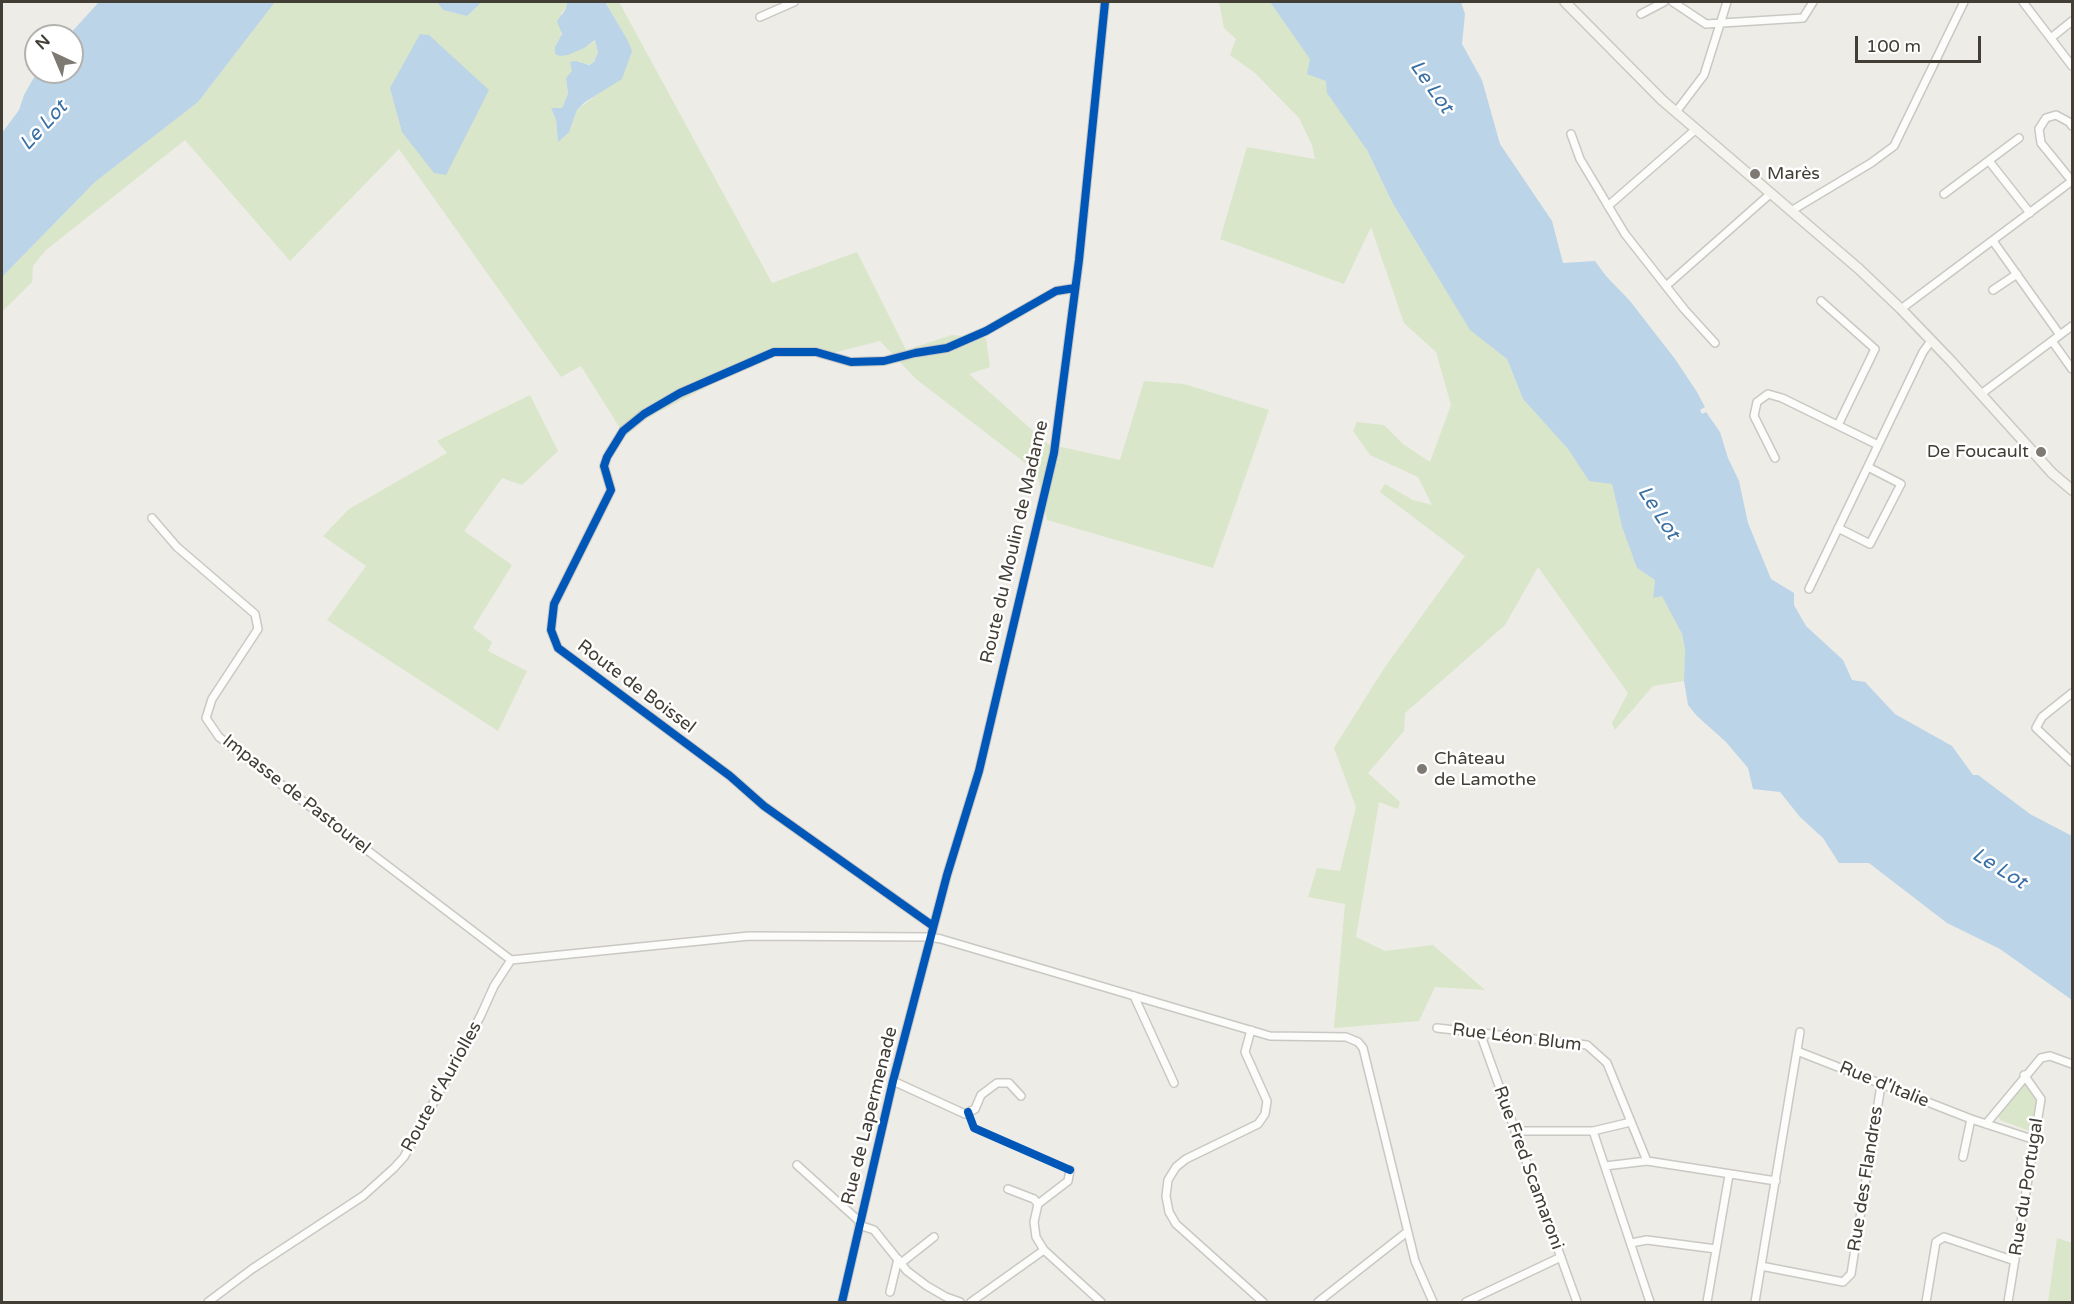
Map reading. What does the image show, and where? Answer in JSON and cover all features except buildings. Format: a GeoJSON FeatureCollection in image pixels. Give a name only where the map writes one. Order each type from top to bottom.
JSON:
{"type":"FeatureCollection","features":[{"type":"Feature","properties":{"kind":"main road"},"geometry":{"type":"LineString","coordinates":[[1565,2],[1695,130],[1859,269],[1901,309],[2052,473],[2073,490]]}},
{"type":"Feature","properties":{"kind":"street"},"geometry":{"type":"LineString","coordinates":[[760,17],[794,2]]}},
{"type":"Feature","properties":{"kind":"street","name":"Route du Moulin de Madame"},"geometry":{"type":"LineString","coordinates":[[930,937],[946,874],[979,771],[1054,453],[1075,288],[1105,2]]}},
{"type":"Feature","properties":{"kind":"street"},"geometry":{"type":"LineString","coordinates":[[1641,14],[1664,2]]}},
{"type":"Feature","properties":{"kind":"street"},"geometry":{"type":"LineString","coordinates":[[1673,2],[1706,24],[1803,18],[1813,2]]}},
{"type":"Feature","properties":{"kind":"street"},"geometry":{"type":"LineString","coordinates":[[1676,112],[1704,75],[1727,2]]}},
{"type":"Feature","properties":{"kind":"street"},"geometry":{"type":"LineString","coordinates":[[1791,211],[1871,163],[1894,146],[1964,2]]}},
{"type":"Feature","properties":{"kind":"street"},"geometry":{"type":"LineString","coordinates":[[2023,2],[2073,66]]}},
{"type":"Feature","properties":{"kind":"street"},"geometry":{"type":"LineString","coordinates":[[2051,38],[2073,21]]}},
{"type":"Feature","properties":{"kind":"street"},"geometry":{"type":"LineString","coordinates":[[1901,309],[2072,181],[2041,143],[2039,129],[2046,118],[2056,115],[2073,126]]}},
{"type":"Feature","properties":{"kind":"street"},"geometry":{"type":"LineString","coordinates":[[1608,206],[1695,130]]}},
{"type":"Feature","properties":{"kind":"street"},"geometry":{"type":"LineString","coordinates":[[1571,134],[1580,159],[1625,234],[1715,343]]}},
{"type":"Feature","properties":{"kind":"street"},"geometry":{"type":"LineString","coordinates":[[1944,194],[2019,138]]}},
{"type":"Feature","properties":{"kind":"street"},"geometry":{"type":"LineString","coordinates":[[1989,161],[2030,213]]}},
{"type":"Feature","properties":{"kind":"street"},"geometry":{"type":"LineString","coordinates":[[1666,286],[1770,194]]}},
{"type":"Feature","properties":{"kind":"street"},"geometry":{"type":"LineString","coordinates":[[1993,241],[2060,335]]}},
{"type":"Feature","properties":{"kind":"street"},"geometry":{"type":"LineString","coordinates":[[1993,290],[2017,274]]}},
{"type":"Feature","properties":{"kind":"street","name":"Route de Boissel"},"geometry":{"type":"LineString","coordinates":[[933,926],[764,806],[730,776],[558,648],[551,630],[554,604],[611,490],[604,466],[607,457],[623,431],[644,414],[680,393],[774,352],[816,352],[851,362],[884,361],[947,348],[986,331],[1056,291],[1075,288]]}},
{"type":"Feature","properties":{"kind":"street"},"geometry":{"type":"LineString","coordinates":[[1821,301],[1875,349],[1838,425]]}},
{"type":"Feature","properties":{"kind":"street"},"geometry":{"type":"LineString","coordinates":[[1981,394],[2073,326]]}},
{"type":"Feature","properties":{"kind":"street"},"geometry":{"type":"LineString","coordinates":[[1809,588],[1923,352],[1931,341]]}},
{"type":"Feature","properties":{"kind":"street"},"geometry":{"type":"LineString","coordinates":[[2052,341],[2073,369]]}},
{"type":"Feature","properties":{"kind":"street"},"geometry":{"type":"LineString","coordinates":[[1775,458],[1754,416],[1757,402],[1768,394],[1782,398],[1878,445]]}},
{"type":"Feature","properties":{"kind":"street"},"geometry":{"type":"LineString","coordinates":[[1838,528],[1870,544],[1901,484],[1868,467]]}},
{"type":"Feature","properties":{"kind":"street","name":"Impasse de Pastourel"},"geometry":{"type":"LineString","coordinates":[[152,518],[177,547],[255,614],[258,629],[212,699],[206,718],[219,736],[511,960]]}},
{"type":"Feature","properties":{"kind":"street"},"geometry":{"type":"LineString","coordinates":[[2073,693],[2042,717],[2036,728],[2073,762]]}},
{"type":"Feature","properties":{"kind":"street"},"geometry":{"type":"LineString","coordinates":[[511,960],[749,936],[930,937],[1270,1036],[1346,1037],[1358,1042],[1363,1048],[1414,1261],[1433,1302]]}},
{"type":"Feature","properties":{"kind":"street","name":"Rue de Lapermenade"},"geometry":{"type":"LineString","coordinates":[[842,1302],[893,1081],[930,937]]}},
{"type":"Feature","properties":{"kind":"street","name":"Route d'Auriolles"},"geometry":{"type":"LineString","coordinates":[[208,1302],[252,1269],[363,1196],[404,1157],[481,1015],[494,986],[511,960]]}},
{"type":"Feature","properties":{"kind":"street"},"geometry":{"type":"LineString","coordinates":[[1134,996],[1174,1083]]}},
{"type":"Feature","properties":{"kind":"street","name":"Rue Léon Blum"},"geometry":{"type":"LineString","coordinates":[[1437,1028],[1587,1045],[1607,1063],[1647,1161]]}},
{"type":"Feature","properties":{"kind":"street"},"geometry":{"type":"LineString","coordinates":[[1251,1030],[1245,1052],[1268,1101],[1265,1114],[1258,1124],[1186,1159],[1176,1167],[1167,1180],[1166,1196],[1168,1212],[1176,1224],[1263,1302]]}},
{"type":"Feature","properties":{"kind":"street"},"geometry":{"type":"LineString","coordinates":[[1755,1302],[1800,1032]]}},
{"type":"Feature","properties":{"kind":"street","name":"Rue Fred Scamaroni"},"geometry":{"type":"LineString","coordinates":[[1480,1033],[1577,1302]]}},
{"type":"Feature","properties":{"kind":"street","name":"Rue d'Italie"},"geometry":{"type":"LineString","coordinates":[[1797,1051],[1971,1119],[2035,1140]]}},
{"type":"Feature","properties":{"kind":"street"},"geometry":{"type":"LineString","coordinates":[[1986,1124],[2024,1075],[2041,1058],[2050,1056],[2073,1064]]}},
{"type":"Feature","properties":{"kind":"street","name":"Rue du Portugal"},"geometry":{"type":"LineString","coordinates":[[2008,1302],[2041,1099],[2024,1075]]}},
{"type":"Feature","properties":{"kind":"street"},"geometry":{"type":"LineString","coordinates":[[893,1081],[965,1114],[975,1109],[981,1095],[997,1083],[1009,1083],[1021,1096]]}},
{"type":"Feature","properties":{"kind":"street","name":"Rue des Flandres"},"geometry":{"type":"LineString","coordinates":[[1761,1266],[1843,1282],[1851,1274],[1881,1085]]}},
{"type":"Feature","properties":{"kind":"street"},"geometry":{"type":"LineString","coordinates":[[1963,1157],[1971,1119]]}},
{"type":"Feature","properties":{"kind":"street"},"geometry":{"type":"LineString","coordinates":[[1515,1131],[1593,1131],[1631,1122]]}},
{"type":"Feature","properties":{"kind":"street"},"geometry":{"type":"LineString","coordinates":[[1593,1131],[1650,1302]]}},
{"type":"Feature","properties":{"kind":"street"},"geometry":{"type":"LineString","coordinates":[[1605,1166],[1647,1161],[1776,1181]]}},
{"type":"Feature","properties":{"kind":"street","name":"Rue de Lapermenade"},"geometry":{"type":"LineString","coordinates":[[797,1165],[859,1223]]}},
{"type":"Feature","properties":{"kind":"street"},"geometry":{"type":"LineString","coordinates":[[1070,1170],[1068,1180],[1038,1204],[1034,1222],[1036,1237],[1044,1250],[1101,1302]]}},
{"type":"Feature","properties":{"kind":"street"},"geometry":{"type":"LineString","coordinates":[[1707,1302],[1729,1175]]}},
{"type":"Feature","properties":{"kind":"street"},"geometry":{"type":"LineString","coordinates":[[1008,1189],[1034,1199],[1038,1204]]}},
{"type":"Feature","properties":{"kind":"street"},"geometry":{"type":"LineString","coordinates":[[859,1223],[874,1230],[899,1261],[944,1300],[960,1302]]}},
{"type":"Feature","properties":{"kind":"street"},"geometry":{"type":"LineString","coordinates":[[1318,1302],[1407,1232]]}},
{"type":"Feature","properties":{"kind":"street"},"geometry":{"type":"LineString","coordinates":[[1926,1302],[1936,1242],[1944,1237],[2015,1261]]}},
{"type":"Feature","properties":{"kind":"street"},"geometry":{"type":"LineString","coordinates":[[890,1292],[899,1261],[934,1238]]}},
{"type":"Feature","properties":{"kind":"street"},"geometry":{"type":"LineString","coordinates":[[1631,1243],[1647,1240],[1716,1250]]}},
{"type":"Feature","properties":{"kind":"street"},"geometry":{"type":"LineString","coordinates":[[971,1302],[1044,1250]]}},
{"type":"Feature","properties":{"kind":"street"},"geometry":{"type":"LineString","coordinates":[[1466,1302],[1561,1257]]}},
{"type":"Feature","properties":{"kind":"green space"},"geometry":{"type":"Polygon","coordinates":[[[275,2],[437,2],[443,10],[467,16],[482,2],[567,2],[566,9],[561,13],[561,36],[557,43],[589,45],[596,40],[598,52],[593,63],[585,65],[579,61],[566,81],[568,94],[562,108],[551,108],[556,120],[558,142],[571,127],[577,110],[599,93],[627,39],[605,2],[619,2],[772,283],[857,252],[906,350],[952,335],[986,338],[990,367],[969,374],[1048,444],[1120,460],[1144,381],[1184,384],[1269,410],[1213,568],[1047,520],[1037,472],[916,379],[880,341],[825,355],[779,349],[623,433],[581,366],[561,377],[399,149],[290,261],[185,140],[46,250],[33,266],[32,282],[2,312],[2,277],[95,182],[198,102],[275,2]]]}},
{"type":"Feature","properties":{"kind":"green space"},"geometry":{"type":"Polygon","coordinates":[[[1219,2],[1270,2],[1327,81],[1367,150],[1392,202],[1470,329],[1507,359],[1523,399],[1568,449],[1589,480],[1612,484],[1622,526],[1637,568],[1655,580],[1653,598],[1662,595],[1682,634],[1685,649],[1684,681],[1653,686],[1615,730],[1612,723],[1628,693],[1538,567],[1505,625],[1405,713],[1404,731],[1368,773],[1400,802],[1398,809],[1379,802],[1356,937],[1385,951],[1433,945],[1485,990],[1435,987],[1419,1021],[1334,1028],[1345,904],[1308,897],[1317,868],[1340,871],[1356,807],[1334,748],[1385,667],[1465,556],[1380,492],[1385,484],[1413,500],[1432,505],[1418,477],[1370,455],[1353,431],[1357,422],[1384,425],[1403,444],[1430,462],[1451,405],[1436,352],[1404,323],[1371,227],[1344,284],[1220,239],[1247,147],[1315,159],[1312,145],[1299,118],[1255,73],[1230,55],[1236,39],[1224,28],[1219,2]]]}},
{"type":"Feature","properties":{"kind":"green space"},"geometry":{"type":"Polygon","coordinates":[[[530,395],[558,451],[522,485],[502,478],[464,531],[512,565],[473,628],[492,642],[488,651],[527,671],[498,731],[327,620],[366,566],[323,536],[349,509],[447,453],[437,441],[530,395]]]}},
{"type":"Feature","properties":{"kind":"green space"},"geometry":{"type":"Polygon","coordinates":[[[2025,1084],[2038,1099],[2033,1128],[2030,1131],[2000,1120],[1998,1115],[2021,1085],[2025,1084]]]}},
{"type":"Feature","properties":{"kind":"green space"},"geometry":{"type":"Polygon","coordinates":[[[2057,1238],[2072,1243],[2072,1302],[2048,1302],[2057,1238]]]}},
{"type":"Feature","properties":{"kind":"water","name":"Le Lot"},"geometry":{"type":"Polygon","coordinates":[[[99,2],[275,2],[198,102],[95,182],[2,277],[2,133],[19,110],[30,84],[84,84],[84,24],[79,24],[99,2]]]}},
{"type":"Feature","properties":{"kind":"water"},"geometry":{"type":"Polygon","coordinates":[[[437,2],[482,2],[467,16],[443,10],[437,2]]]}},
{"type":"Feature","properties":{"kind":"water"},"geometry":{"type":"Polygon","coordinates":[[[567,2],[605,2],[632,51],[622,79],[585,102],[577,110],[569,132],[558,142],[556,120],[551,108],[562,108],[568,94],[566,78],[572,71],[570,62],[576,61],[589,65],[594,62],[598,52],[595,40],[568,55],[555,54],[555,47],[562,34],[557,21],[566,9],[567,2]]]}},
{"type":"Feature","properties":{"kind":"water","name":"Le Lot"},"geometry":{"type":"Polygon","coordinates":[[[1270,2],[1461,2],[1465,14],[1462,44],[1482,80],[1500,144],[1552,221],[1563,263],[1595,261],[1630,301],[1675,359],[1697,392],[1705,407],[1700,410],[1702,414],[1706,412],[1720,432],[1728,458],[1739,481],[1748,523],[1771,579],[1794,593],[1794,605],[1806,626],[1843,660],[1852,680],[1865,682],[1895,714],[1952,746],[1973,775],[1978,775],[2030,814],[2072,836],[2072,1000],[2000,949],[1947,923],[1869,863],[1839,863],[1823,838],[1800,817],[1780,792],[1753,789],[1748,768],[1726,742],[1688,705],[1684,681],[1685,649],[1682,634],[1662,596],[1653,598],[1655,580],[1637,568],[1622,527],[1612,484],[1589,481],[1568,449],[1523,399],[1507,359],[1470,330],[1392,202],[1367,150],[1327,93],[1326,81],[1307,74],[1310,59],[1270,2]]]}},
{"type":"Feature","properties":{"kind":"water"},"geometry":{"type":"Polygon","coordinates":[[[420,34],[429,35],[489,90],[446,175],[434,173],[402,132],[390,88],[420,34]]]}},
{"type":"Feature","properties":{"kind":"cycle path"},"geometry":{"type":"LineString","coordinates":[[842,1302],[893,1081],[947,875],[979,771],[1054,453],[1079,260],[1105,2]]}},
{"type":"Feature","properties":{"kind":"cycle path"},"geometry":{"type":"LineString","coordinates":[[933,926],[764,806],[730,776],[558,648],[551,630],[554,604],[611,490],[604,466],[607,457],[623,431],[644,414],[680,393],[774,352],[816,352],[851,362],[884,361],[947,348],[986,331],[1056,291],[1075,288]]}},
{"type":"Feature","properties":{"kind":"cycle path"},"geometry":{"type":"LineString","coordinates":[[968,1112],[974,1128],[1070,1170]]}},
{"type":"Feature","properties":{"kind":"place","name":"Marès"},"geometry":{"type":"Point","coordinates":[1755,174]}},
{"type":"Feature","properties":{"kind":"place","name":"De Foucault"},"geometry":{"type":"Point","coordinates":[2041,452]}},
{"type":"Feature","properties":{"kind":"place","name":"Château de Lamothe"},"geometry":{"type":"Point","coordinates":[1422,769]}}]}
